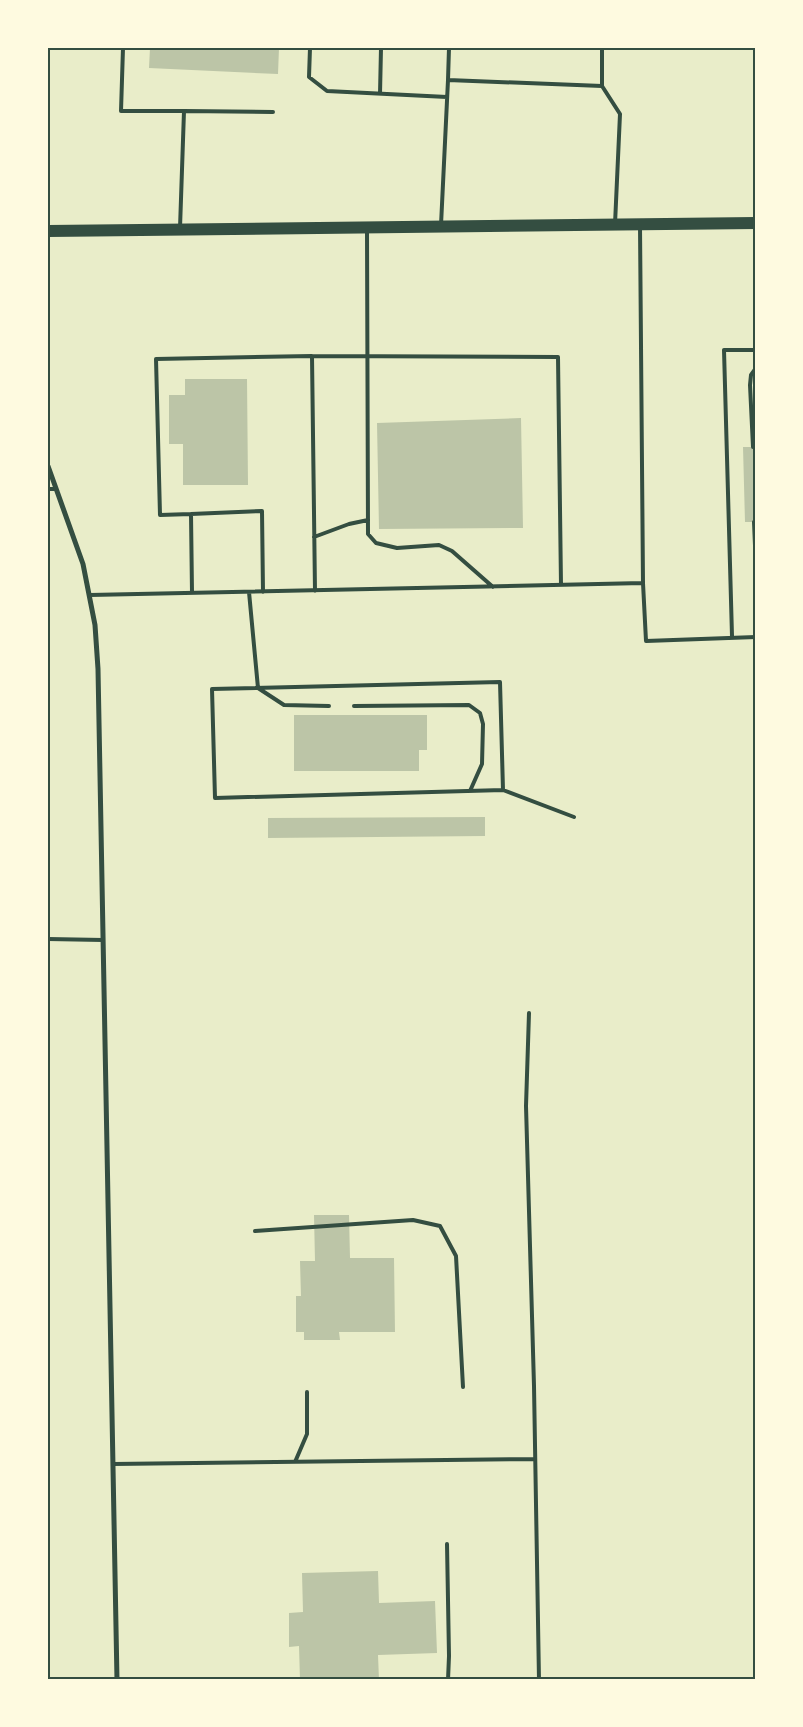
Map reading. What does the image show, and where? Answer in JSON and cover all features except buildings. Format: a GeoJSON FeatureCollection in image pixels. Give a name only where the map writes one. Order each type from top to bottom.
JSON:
{"type":"FeatureCollection","features":[{"type":"Feature","properties":{"kind":"main road"},"geometry":{"type":"LineString","coordinates":[[48,231],[756,224]]}},
{"type":"Feature","properties":{"kind":"street"},"geometry":{"type":"LineString","coordinates":[[48,466],[83,564],[90,595],[98,669],[117,1680]]}},
{"type":"Feature","properties":{"kind":"lane"},"geometry":{"type":"LineString","coordinates":[[124,48],[121,111],[273,112]]}},
{"type":"Feature","properties":{"kind":"lane"},"geometry":{"type":"LineString","coordinates":[[310,48],[309,77],[327,90],[447,97]]}},
{"type":"Feature","properties":{"kind":"lane"},"geometry":{"type":"LineString","coordinates":[[380,94],[381,48]]}},
{"type":"Feature","properties":{"kind":"lane"},"geometry":{"type":"LineString","coordinates":[[441,227],[449,48]]}},
{"type":"Feature","properties":{"kind":"lane"},"geometry":{"type":"LineString","coordinates":[[602,48],[602,86],[620,114],[615,226]]}},
{"type":"Feature","properties":{"kind":"lane"},"geometry":{"type":"LineString","coordinates":[[448,80],[602,86]]}},
{"type":"Feature","properties":{"kind":"lane"},"geometry":{"type":"LineString","coordinates":[[180,230],[184,111]]}},
{"type":"Feature","properties":{"kind":"lane"},"geometry":{"type":"LineString","coordinates":[[640,226],[643,583],[646,641],[732,636],[756,637]]}},
{"type":"Feature","properties":{"kind":"lane"},"geometry":{"type":"LineString","coordinates":[[367,228],[368,534],[376,543],[396,548],[439,545],[452,551],[494,587]]}},
{"type":"Feature","properties":{"kind":"lane"},"geometry":{"type":"LineString","coordinates":[[732,636],[724,350],[756,350]]}},
{"type":"Feature","properties":{"kind":"lane"},"geometry":{"type":"LineString","coordinates":[[263,592],[262,511],[160,515],[156,359],[312,356],[558,357],[561,586]]}},
{"type":"Feature","properties":{"kind":"lane"},"geometry":{"type":"LineString","coordinates":[[312,356],[315,591]]}},
{"type":"Feature","properties":{"kind":"lane"},"geometry":{"type":"LineString","coordinates":[[753,447],[750,385],[752,374],[756,368]]}},
{"type":"Feature","properties":{"kind":"lane"},"geometry":{"type":"LineString","coordinates":[[48,489],[56,489]]}},
{"type":"Feature","properties":{"kind":"lane"},"geometry":{"type":"LineString","coordinates":[[191,514],[192,593]]}},
{"type":"Feature","properties":{"kind":"lane"},"geometry":{"type":"LineString","coordinates":[[314,537],[349,524],[368,520]]}},
{"type":"Feature","properties":{"kind":"lane"},"geometry":{"type":"LineString","coordinates":[[754,522],[756,569]]}},
{"type":"Feature","properties":{"kind":"lane"},"geometry":{"type":"LineString","coordinates":[[90,595],[643,583]]}},
{"type":"Feature","properties":{"kind":"lane"},"geometry":{"type":"LineString","coordinates":[[250,592],[258,688]]}},
{"type":"Feature","properties":{"kind":"lane"},"geometry":{"type":"LineString","coordinates":[[504,790],[500,682],[212,689],[215,798],[504,790],[574,817]]}},
{"type":"Feature","properties":{"kind":"lane"},"geometry":{"type":"LineString","coordinates":[[258,688],[284,705],[329,706]]}},
{"type":"Feature","properties":{"kind":"lane"},"geometry":{"type":"LineString","coordinates":[[354,706],[469,705],[480,713],[483,724],[482,764],[470,791]]}},
{"type":"Feature","properties":{"kind":"lane"},"geometry":{"type":"LineString","coordinates":[[48,939],[103,940]]}},
{"type":"Feature","properties":{"kind":"lane"},"geometry":{"type":"LineString","coordinates":[[529,1013],[526,1106],[534,1386],[539,1680]]}},
{"type":"Feature","properties":{"kind":"lane"},"geometry":{"type":"LineString","coordinates":[[255,1231],[413,1220],[440,1226],[456,1256],[463,1387]]}},
{"type":"Feature","properties":{"kind":"lane"},"geometry":{"type":"LineString","coordinates":[[295,1462],[307,1434],[307,1392]]}},
{"type":"Feature","properties":{"kind":"lane"},"geometry":{"type":"LineString","coordinates":[[113,1464],[534,1459]]}},
{"type":"Feature","properties":{"kind":"lane"},"geometry":{"type":"LineString","coordinates":[[446,1544],[450,1656],[448,1680]]}}]}
